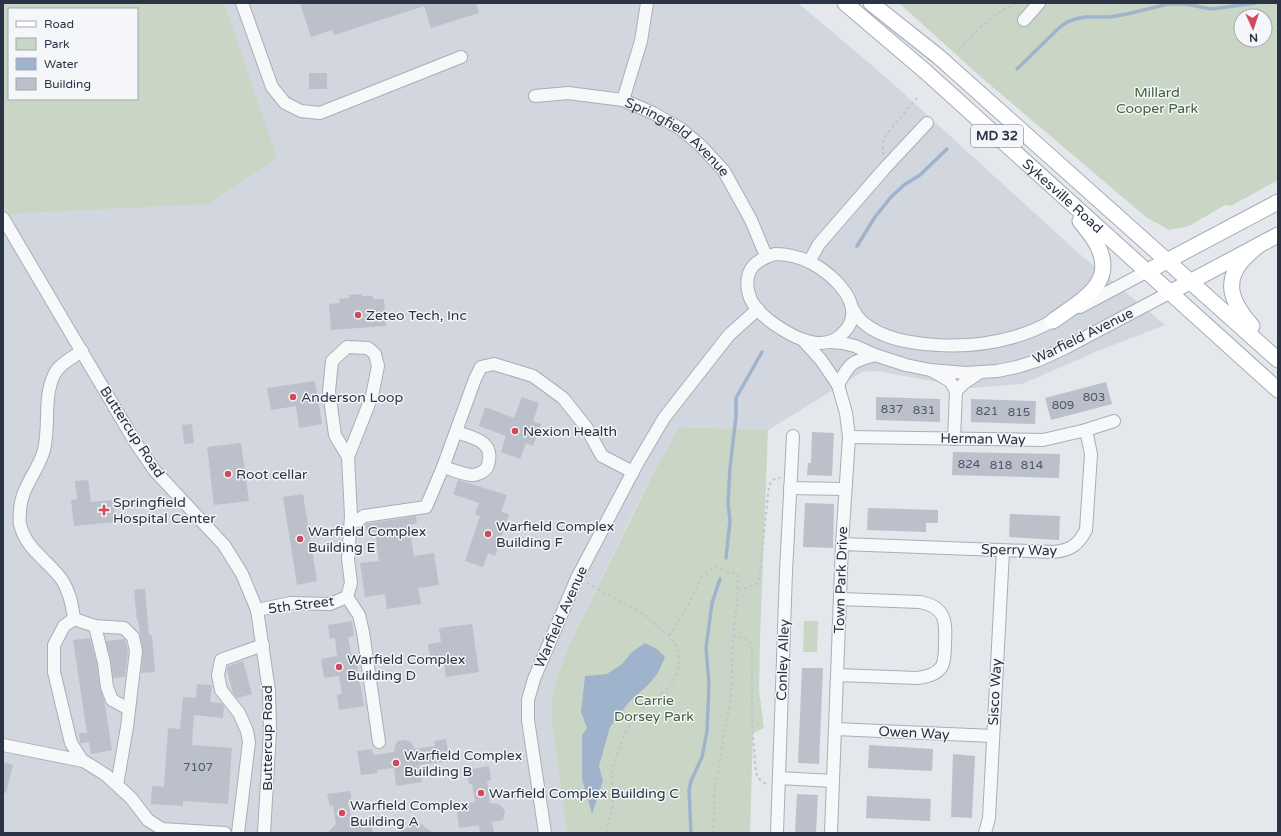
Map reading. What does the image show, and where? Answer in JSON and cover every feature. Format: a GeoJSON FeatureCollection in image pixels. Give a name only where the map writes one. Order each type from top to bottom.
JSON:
{"type":"FeatureCollection","features":[{"type":"Feature","properties":{"kind":"main road","name":"Sykesville Road"},"geometry":{"type":"LineString","coordinates":[[846,3],[926,72],[1278,390]]}},
{"type":"Feature","properties":{"kind":"main road","name":"Sykesville Road"},"geometry":{"type":"LineString","coordinates":[[871,3],[939,57],[1278,360]]}},
{"type":"Feature","properties":{"kind":"main road"},"geometry":{"type":"LineString","coordinates":[[1053,321],[1098,286],[1102,276],[1103,267],[1102,257],[1096,243],[1059,193]]}},
{"type":"Feature","properties":{"kind":"main road"},"geometry":{"type":"LineString","coordinates":[[1146,272],[1278,202]]}},
{"type":"Feature","properties":{"kind":"main road"},"geometry":{"type":"LineString","coordinates":[[1169,293],[1278,235]]}},
{"type":"Feature","properties":{"kind":"main road"},"geometry":{"type":"LineString","coordinates":[[1259,245],[1241,262],[1235,272],[1232,286],[1232,296],[1240,313],[1278,355]]}},
{"type":"Feature","properties":{"kind":"street"},"geometry":{"type":"LineString","coordinates":[[242,3],[272,87],[285,103],[301,111],[320,113],[461,56]]}},
{"type":"Feature","properties":{"kind":"street"},"geometry":{"type":"LineString","coordinates":[[623,100],[641,41],[647,3]]}},
{"type":"Feature","properties":{"kind":"street"},"geometry":{"type":"LineString","coordinates":[[1024,20],[1039,3]]}},
{"type":"Feature","properties":{"kind":"street","name":"Springfield Avenue"},"geometry":{"type":"LineString","coordinates":[[535,96],[568,94],[623,100],[681,129],[701,146],[724,171],[752,220],[766,256]]}},
{"type":"Feature","properties":{"kind":"street"},"geometry":{"type":"LineString","coordinates":[[809,262],[819,244],[885,168],[927,124]]}},
{"type":"Feature","properties":{"kind":"street","name":"Buttercup Road"},"geometry":{"type":"LineString","coordinates":[[3,218],[132,437],[155,471],[224,545],[242,574],[257,610],[269,690],[270,740],[264,833]]}},
{"type":"Feature","properties":{"kind":"street"},"geometry":{"type":"LineString","coordinates":[[787,254],[809,262],[825,271],[850,299],[852,308],[851,320],[848,328],[840,337],[830,342],[819,343],[803,340],[786,332],[758,309],[751,300],[748,290],[747,281],[751,269],[766,256],[787,254]]}},
{"type":"Feature","properties":{"kind":"street","name":"Warfield Avenue"},"geometry":{"type":"LineString","coordinates":[[852,308],[866,325],[879,333],[908,342],[939,345],[960,345],[994,342],[1028,332],[1053,321],[1146,272]]}},
{"type":"Feature","properties":{"kind":"street","name":"Warfield Avenue"},"geometry":{"type":"LineString","coordinates":[[830,342],[855,346],[875,355],[930,370],[979,373],[1017,367],[1039,360],[1065,348],[1169,293]]}},
{"type":"Feature","properties":{"kind":"street","name":"Warfield Avenue"},"geometry":{"type":"LineString","coordinates":[[545,833],[528,720],[528,700],[534,679],[577,578],[633,472],[664,418],[729,335],[758,309]]}},
{"type":"Feature","properties":{"kind":"street","name":"Town Park Drive"},"geometry":{"type":"LineString","coordinates":[[803,340],[822,360],[838,385],[846,413],[849,437],[842,544],[831,833]]}},
{"type":"Feature","properties":{"kind":"street","name":"5th Street"},"geometry":{"type":"LineString","coordinates":[[257,610],[291,603],[330,604],[347,597],[350,583],[348,559],[351,522],[348,457],[372,396],[378,366],[375,354],[368,348],[347,347],[332,361],[329,391],[335,435],[348,457]]}},
{"type":"Feature","properties":{"kind":"street"},"geometry":{"type":"LineString","coordinates":[[74,619],[73,608],[68,592],[60,577],[37,555],[25,538],[19,523],[20,502],[43,451],[47,432],[49,387],[55,373],[64,364],[82,352]]}},
{"type":"Feature","properties":{"kind":"street"},"geometry":{"type":"LineString","coordinates":[[838,385],[847,368],[855,361],[875,355]]}},
{"type":"Feature","properties":{"kind":"street"},"geometry":{"type":"LineString","coordinates":[[351,522],[357,522],[364,516],[426,506],[443,467],[475,379],[481,367],[494,364],[533,376],[563,398],[586,427],[602,456],[633,472]]}},
{"type":"Feature","properties":{"kind":"street"},"geometry":{"type":"LineString","coordinates":[[930,370],[950,381],[956,391],[954,439]]}},
{"type":"Feature","properties":{"kind":"street"},"geometry":{"type":"LineString","coordinates":[[956,391],[964,383],[979,373]]}},
{"type":"Feature","properties":{"kind":"street","name":"Herman Way"},"geometry":{"type":"LineString","coordinates":[[849,437],[1043,440],[1086,430],[1114,421]]}},
{"type":"Feature","properties":{"kind":"street","name":"Sperry Way"},"geometry":{"type":"LineString","coordinates":[[842,544],[1003,551],[1064,551],[1072,548],[1082,538],[1086,530],[1091,454],[1086,430]]}},
{"type":"Feature","properties":{"kind":"street"},"geometry":{"type":"LineString","coordinates":[[443,467],[473,475],[481,473],[488,467],[490,457],[488,447],[481,441],[456,432]]}},
{"type":"Feature","properties":{"kind":"street","name":"Conley Alley"},"geometry":{"type":"LineString","coordinates":[[778,833],[793,436]]}},
{"type":"Feature","properties":{"kind":"street"},"geometry":{"type":"LineString","coordinates":[[791,483],[845,489]]}},
{"type":"Feature","properties":{"kind":"street","name":"Sisco Way"},"geometry":{"type":"LineString","coordinates":[[985,833],[989,818],[1003,551]]}},
{"type":"Feature","properties":{"kind":"street"},"geometry":{"type":"LineString","coordinates":[[347,597],[359,615],[363,632],[379,742]]}},
{"type":"Feature","properties":{"kind":"street"},"geometry":{"type":"LineString","coordinates":[[837,675],[917,678],[929,676],[942,666],[946,626],[944,617],[935,607],[929,604],[920,602],[840,599]]}},
{"type":"Feature","properties":{"kind":"street"},"geometry":{"type":"LineString","coordinates":[[74,619],[95,626],[124,628],[133,637],[136,651],[118,785]]}},
{"type":"Feature","properties":{"kind":"street"},"geometry":{"type":"LineString","coordinates":[[74,619],[64,626],[54,645],[54,672],[71,743],[83,761]]}},
{"type":"Feature","properties":{"kind":"street"},"geometry":{"type":"LineString","coordinates":[[95,626],[104,663],[107,687],[112,700],[129,709]]}},
{"type":"Feature","properties":{"kind":"street"},"geometry":{"type":"LineString","coordinates":[[238,833],[249,742],[247,731],[239,713],[221,690],[218,675],[221,660],[263,645]]}},
{"type":"Feature","properties":{"kind":"street","name":"Owen Way"},"geometry":{"type":"LineString","coordinates":[[836,729],[993,736]]}},
{"type":"Feature","properties":{"kind":"street"},"geometry":{"type":"LineString","coordinates":[[249,742],[270,740]]}},
{"type":"Feature","properties":{"kind":"street"},"geometry":{"type":"LineString","coordinates":[[3,746],[83,761],[106,775],[118,785],[131,798],[148,820],[162,829],[225,833]]}},
{"type":"Feature","properties":{"kind":"street"},"geometry":{"type":"LineString","coordinates":[[779,782],[833,781]]}},
{"type":"Feature","properties":{"kind":"street"},"geometry":{"type":"LineString","coordinates":[[831,833],[841,833]]}},
{"type":"Feature","properties":{"kind":"path"},"geometry":{"type":"LineString","coordinates":[[960,50],[990,18],[1017,3]]}},
{"type":"Feature","properties":{"kind":"path"},"geometry":{"type":"LineString","coordinates":[[885,168],[882,151],[883,142],[886,135],[917,98]]}},
{"type":"Feature","properties":{"kind":"path"},"geometry":{"type":"LineString","coordinates":[[738,590],[756,585],[759,579],[769,486],[776,478],[791,483]]}},
{"type":"Feature","properties":{"kind":"path"},"geometry":{"type":"LineString","coordinates":[[669,636],[687,608],[701,578],[714,567],[738,575],[737,603],[733,636],[731,696],[716,787],[713,833]]}},
{"type":"Feature","properties":{"kind":"path"},"geometry":{"type":"LineString","coordinates":[[577,578],[643,614],[669,636],[677,647],[679,659],[679,666],[672,685],[643,708],[624,735],[612,768],[613,804],[606,833]]}},
{"type":"Feature","properties":{"kind":"path"},"geometry":{"type":"LineString","coordinates":[[733,636],[750,640],[752,646],[752,723],[756,773],[759,780],[764,784],[779,782]]}},
{"type":"Feature","properties":{"kind":"shaded area"},"geometry":{"type":"Polygon","coordinates":[[[3,3],[798,3],[889,80],[1075,250],[1165,325],[1100,350],[1022,384],[970,388],[877,371],[862,372],[768,430],[679,427],[631,517],[569,645],[556,680],[552,699],[551,718],[567,833],[3,833],[3,3]]]}},
{"type":"Feature","properties":{"kind":"green space"},"geometry":{"type":"Polygon","coordinates":[[[3,3],[224,3],[277,158],[208,204],[21,213],[11,215],[3,201],[3,3]]]}},
{"type":"Feature","properties":{"kind":"green space","name":"Millard Cooper Park"},"geometry":{"type":"Polygon","coordinates":[[[899,3],[1278,3],[1278,180],[1231,206],[1225,205],[1189,226],[1169,230],[1146,217],[982,78],[899,3]]]}},
{"type":"Feature","properties":{"kind":"green space","name":"Carrie Dorsey Park"},"geometry":{"type":"Polygon","coordinates":[[[679,427],[768,430],[759,690],[764,728],[753,733],[750,833],[567,833],[551,718],[552,699],[556,680],[569,645],[655,470],[679,427]]]}},
{"type":"Feature","properties":{"kind":"green space"},"geometry":{"type":"Polygon","coordinates":[[[804,621],[818,621],[817,652],[803,652],[804,621]]]}},
{"type":"Feature","properties":{"kind":"water"},"geometry":{"type":"Polygon","coordinates":[[[645,643],[657,649],[665,657],[658,673],[648,685],[629,702],[610,727],[599,766],[603,781],[592,814],[582,779],[582,735],[587,728],[581,712],[585,676],[607,674],[622,664],[632,652],[645,643]]]}},
{"type":"Feature","properties":{"kind":"building"},"geometry":{"type":"Polygon","coordinates":[[[300,3],[476,3],[479,13],[431,28],[424,6],[334,35],[332,30],[311,37],[300,3]]]}},
{"type":"Feature","properties":{"kind":"building"},"geometry":{"type":"Polygon","coordinates":[[[309,73],[327,73],[327,89],[309,89],[309,73]]]}},
{"type":"Feature","properties":{"kind":"building","name":"Zeteo Tech, Inc"},"geometry":{"type":"Polygon","coordinates":[[[362,294],[362,296],[373,296],[373,299],[384,299],[386,326],[331,330],[329,304],[340,303],[339,299],[349,298],[349,295],[362,294]]]}},
{"type":"Feature","properties":{"kind":"building","name":"Anderson Loop"},"geometry":{"type":"Polygon","coordinates":[[[315,381],[322,424],[299,428],[296,406],[271,410],[267,388],[315,381]]]}},
{"type":"Feature","properties":{"kind":"building"},"geometry":{"type":"Polygon","coordinates":[[[1106,382],[1112,404],[1051,420],[1045,398],[1106,382]]]}},
{"type":"Feature","properties":{"kind":"building","name":"Nexion Health"},"geometry":{"type":"Polygon","coordinates":[[[522,397],[539,403],[533,421],[541,424],[533,446],[526,443],[520,459],[501,452],[506,436],[479,426],[485,407],[514,418],[522,397]]]}},
{"type":"Feature","properties":{"kind":"building"},"geometry":{"type":"Polygon","coordinates":[[[876,397],[940,399],[940,422],[876,420],[876,397]]]}},
{"type":"Feature","properties":{"kind":"building"},"geometry":{"type":"Polygon","coordinates":[[[971,399],[1036,401],[1035,424],[971,422],[971,399]]]}},
{"type":"Feature","properties":{"kind":"building"},"geometry":{"type":"Polygon","coordinates":[[[192,424],[194,443],[184,444],[182,425],[192,424]]]}},
{"type":"Feature","properties":{"kind":"building"},"geometry":{"type":"Polygon","coordinates":[[[812,432],[834,433],[832,476],[807,475],[808,463],[811,463],[812,432]]]}},
{"type":"Feature","properties":{"kind":"building","name":"Root cellar"},"geometry":{"type":"Polygon","coordinates":[[[241,443],[249,501],[214,505],[207,447],[241,443]]]}},
{"type":"Feature","properties":{"kind":"building"},"geometry":{"type":"Polygon","coordinates":[[[953,452],[1060,454],[1059,478],[952,475],[953,452]]]}},
{"type":"Feature","properties":{"kind":"building"},"geometry":{"type":"Polygon","coordinates":[[[88,480],[91,502],[113,500],[116,522],[74,526],[71,500],[77,499],[75,481],[88,480]]]}},
{"type":"Feature","properties":{"kind":"building","name":"Warfield Complex Building F"},"geometry":{"type":"Polygon","coordinates":[[[458,480],[507,495],[501,512],[509,514],[495,556],[488,553],[483,567],[465,561],[480,516],[475,514],[479,503],[453,494],[458,480]]]}},
{"type":"Feature","properties":{"kind":"building","name":"Warfield Complex Building E"},"geometry":{"type":"Polygon","coordinates":[[[303,494],[317,581],[297,585],[283,497],[303,494]]]}},
{"type":"Feature","properties":{"kind":"building"},"geometry":{"type":"Polygon","coordinates":[[[805,503],[834,504],[833,548],[803,547],[805,503]]]}},
{"type":"Feature","properties":{"kind":"building"},"geometry":{"type":"Polygon","coordinates":[[[868,508],[938,510],[938,523],[926,523],[926,532],[867,530],[868,508]]]}},
{"type":"Feature","properties":{"kind":"building"},"geometry":{"type":"Polygon","coordinates":[[[1010,514],[1060,516],[1059,540],[1009,537],[1010,514]]]}},
{"type":"Feature","properties":{"kind":"building"},"geometry":{"type":"Polygon","coordinates":[[[416,516],[417,523],[409,525],[414,556],[434,553],[439,585],[418,588],[421,604],[387,609],[385,594],[365,597],[360,563],[379,561],[375,531],[367,533],[365,524],[416,516]]]}},
{"type":"Feature","properties":{"kind":"building"},"geometry":{"type":"Polygon","coordinates":[[[145,589],[149,635],[152,635],[155,672],[141,673],[143,650],[137,620],[134,590],[145,589]]]}},
{"type":"Feature","properties":{"kind":"building","name":"Warfield Complex Building D"},"geometry":{"type":"Polygon","coordinates":[[[352,621],[354,636],[348,637],[351,653],[355,653],[364,706],[339,710],[337,695],[342,694],[339,676],[324,678],[321,659],[337,656],[335,638],[330,639],[328,625],[352,621]]]}},
{"type":"Feature","properties":{"kind":"building"},"geometry":{"type":"Polygon","coordinates":[[[472,624],[479,672],[446,677],[443,657],[430,659],[428,644],[441,642],[439,628],[472,624]]]}},
{"type":"Feature","properties":{"kind":"building"},"geometry":{"type":"Polygon","coordinates":[[[90,638],[97,664],[100,688],[104,699],[112,750],[91,754],[89,742],[80,743],[79,733],[87,733],[73,640],[90,638]]]}},
{"type":"Feature","properties":{"kind":"building"},"geometry":{"type":"Polygon","coordinates":[[[125,639],[128,651],[125,677],[113,678],[106,641],[125,639]]]}},
{"type":"Feature","properties":{"kind":"building"},"geometry":{"type":"Polygon","coordinates":[[[243,661],[252,694],[237,698],[233,693],[227,670],[228,666],[243,661]]]}},
{"type":"Feature","properties":{"kind":"building"},"geometry":{"type":"Polygon","coordinates":[[[802,668],[823,668],[819,764],[798,763],[802,668]]]}},
{"type":"Feature","properties":{"kind":"building"},"geometry":{"type":"Polygon","coordinates":[[[197,684],[212,685],[210,702],[221,703],[224,706],[223,718],[194,715],[192,745],[232,748],[228,804],[183,801],[183,806],[151,804],[152,786],[164,787],[168,728],[180,729],[183,697],[196,698],[197,684]]]}},
{"type":"Feature","properties":{"kind":"building","name":"Warfield Complex Building B"},"geometry":{"type":"Polygon","coordinates":[[[446,739],[450,761],[419,765],[422,782],[396,786],[394,768],[377,770],[377,773],[361,775],[357,751],[372,749],[373,755],[394,752],[395,745],[398,741],[405,740],[411,742],[415,749],[435,746],[434,741],[446,739]]]}},
{"type":"Feature","properties":{"kind":"building"},"geometry":{"type":"Polygon","coordinates":[[[869,745],[933,749],[932,771],[868,768],[869,745]]]}},
{"type":"Feature","properties":{"kind":"building"},"geometry":{"type":"Polygon","coordinates":[[[953,754],[975,756],[972,818],[951,817],[953,754]]]}},
{"type":"Feature","properties":{"kind":"building"},"geometry":{"type":"Polygon","coordinates":[[[3,762],[13,765],[6,793],[3,793],[3,762]]]}},
{"type":"Feature","properties":{"kind":"building","name":"Warfield Complex Building C"},"geometry":{"type":"Polygon","coordinates":[[[489,766],[491,780],[487,781],[490,803],[499,804],[505,811],[503,820],[492,822],[494,833],[480,833],[479,825],[459,828],[456,805],[475,802],[472,784],[469,784],[467,770],[489,766]]]}},
{"type":"Feature","properties":{"kind":"building","name":"Warfield Complex Building A"},"geometry":{"type":"Polygon","coordinates":[[[350,791],[352,801],[348,803],[352,822],[371,820],[373,833],[327,833],[336,824],[333,805],[330,806],[327,794],[350,791]]]}},
{"type":"Feature","properties":{"kind":"building"},"geometry":{"type":"Polygon","coordinates":[[[797,794],[818,795],[816,833],[795,833],[797,794]]]}},
{"type":"Feature","properties":{"kind":"building"},"geometry":{"type":"Polygon","coordinates":[[[867,796],[931,799],[930,821],[866,818],[867,796]]]}},
{"type":"Feature","properties":{"kind":"building"},"geometry":{"type":"Polygon","coordinates":[[[415,823],[420,823],[433,833],[397,833],[415,823]]]}},
{"type":"Feature","properties":{"kind":"waterway"},"geometry":{"type":"LineString","coordinates":[[1017,69],[1059,28],[1067,22],[1075,19],[1085,17],[1110,17],[1168,4],[1185,4],[1211,9],[1256,3]]}},
{"type":"Feature","properties":{"kind":"waterway"},"geometry":{"type":"LineString","coordinates":[[857,246],[875,217],[891,197],[904,185],[920,175],[947,149]]}},
{"type":"Feature","properties":{"kind":"waterway"},"geometry":{"type":"LineString","coordinates":[[726,558],[730,521],[728,503],[730,468],[736,416],[736,398],[762,352]]}},
{"type":"Feature","properties":{"kind":"waterway"},"geometry":{"type":"LineString","coordinates":[[691,833],[689,790],[691,781],[702,757],[707,731],[709,684],[706,648],[712,603],[720,579]]}},
{"type":"Feature","properties":{"kind":"place","name":"Zeteo Tech, Inc"},"geometry":{"type":"Point","coordinates":[358,315]}},
{"type":"Feature","properties":{"kind":"place","name":"Anderson Loop"},"geometry":{"type":"Point","coordinates":[293,397]}},
{"type":"Feature","properties":{"kind":"place","name":"Nexion Health"},"geometry":{"type":"Point","coordinates":[515,431]}},
{"type":"Feature","properties":{"kind":"place","name":"Root cellar"},"geometry":{"type":"Point","coordinates":[228,474]}},
{"type":"Feature","properties":{"kind":"place","name":"Springfield Hospital Center"},"geometry":{"type":"Point","coordinates":[104,510]}},
{"type":"Feature","properties":{"kind":"place","name":"Warfield Complex Building F"},"geometry":{"type":"Point","coordinates":[488,534]}},
{"type":"Feature","properties":{"kind":"place","name":"Warfield Complex Building E"},"geometry":{"type":"Point","coordinates":[300,539]}},
{"type":"Feature","properties":{"kind":"place","name":"Warfield Complex Building D"},"geometry":{"type":"Point","coordinates":[339,667]}},
{"type":"Feature","properties":{"kind":"place","name":"Warfield Complex Building B"},"geometry":{"type":"Point","coordinates":[396,763]}},
{"type":"Feature","properties":{"kind":"place","name":"Warfield Complex Building C"},"geometry":{"type":"Point","coordinates":[481,793]}},
{"type":"Feature","properties":{"kind":"place","name":"Warfield Complex Building A"},"geometry":{"type":"Point","coordinates":[342,813]}}]}
